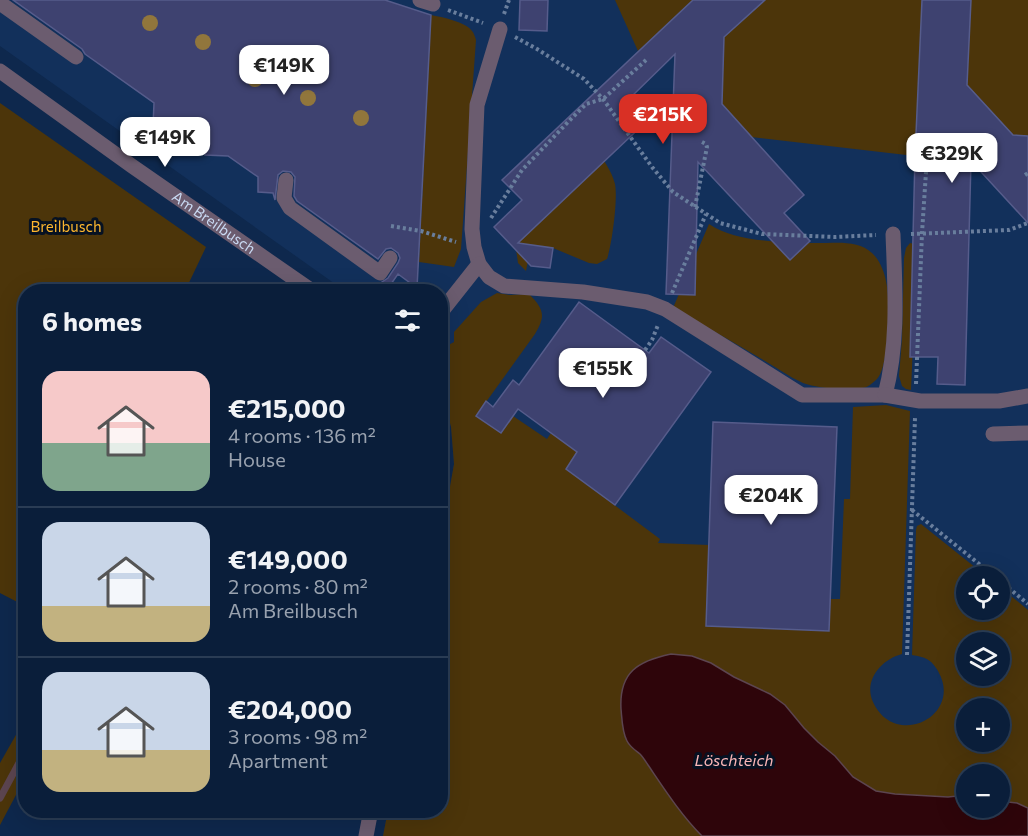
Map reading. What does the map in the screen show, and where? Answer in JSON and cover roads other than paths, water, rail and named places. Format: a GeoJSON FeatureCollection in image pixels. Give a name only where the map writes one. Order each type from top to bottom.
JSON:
{"type":"FeatureCollection","features":[{"type":"Feature","properties":{"kind":"street"},"geometry":{"type":"LineString","coordinates":[[0,3],[76,57]]}},
{"type":"Feature","properties":{"kind":"street"},"geometry":{"type":"LineString","coordinates":[[500,29],[477,105],[472,229],[478,264],[489,277],[504,286],[583,292],[647,302],[665,309],[802,394],[885,395],[916,401],[999,400],[1028,396]]}},
{"type":"Feature","properties":{"kind":"street","name":"Am Breilbusch"},"geometry":{"type":"LineString","coordinates":[[0,71],[302,284]]}},
{"type":"Feature","properties":{"kind":"street"},"geometry":{"type":"LineString","coordinates":[[286,180],[284,198],[290,208],[380,273],[390,258]]}},
{"type":"Feature","properties":{"kind":"street"},"geometry":{"type":"LineString","coordinates":[[885,395],[895,328],[893,234]]}},
{"type":"Feature","properties":{"kind":"street"},"geometry":{"type":"LineString","coordinates":[[448,303],[478,264]]}},
{"type":"Feature","properties":{"kind":"street"},"geometry":{"type":"LineString","coordinates":[[993,434],[1028,433]]}},
{"type":"Feature","properties":{"kind":"street"},"geometry":{"type":"LineString","coordinates":[[366,836],[369,818]]}},
{"type":"Feature","properties":{"kind":"water","name":"Löschteich"},"geometry":{"type":"Polygon","coordinates":[[[671,654],[692,656],[711,663],[770,694],[785,705],[804,728],[835,756],[853,777],[876,791],[956,796],[956,818],[1010,818],[1010,802],[1017,803],[1028,808],[1028,836],[702,836],[680,811],[642,757],[630,745],[623,730],[621,696],[627,677],[640,665],[671,654]]]}},
{"type":"Feature","properties":{"kind":"waterway"},"geometry":{"type":"LineString","coordinates":[[0,798],[18,765]]}},
{"type":"Feature","properties":{"kind":"park label","name":"Breilbusch"},"geometry":{"type":"Point","coordinates":[66,227]}}]}
